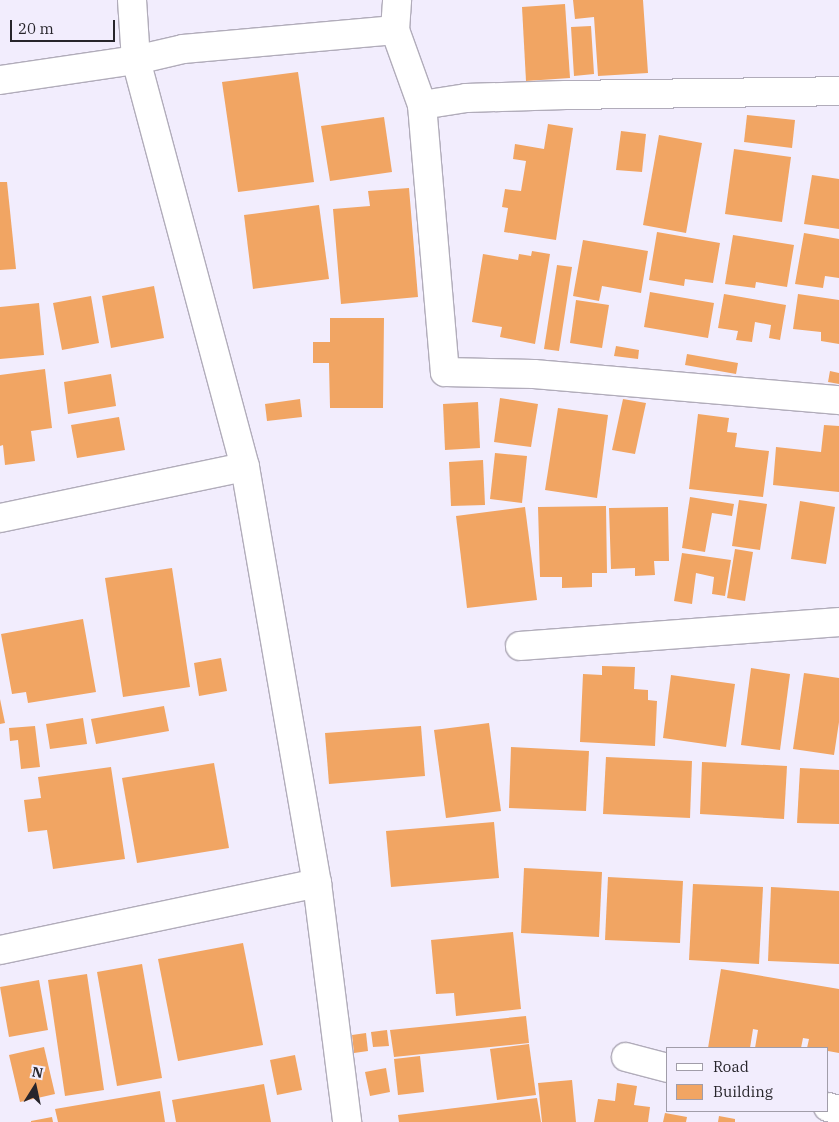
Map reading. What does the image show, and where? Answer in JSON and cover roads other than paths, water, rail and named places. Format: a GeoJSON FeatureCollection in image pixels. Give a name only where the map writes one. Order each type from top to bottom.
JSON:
{"type":"FeatureCollection","features":[{"type":"Feature","properties":{"kind":"street"},"geometry":{"type":"LineString","coordinates":[[132,0],[136,60],[245,467],[317,883],[347,1122]]}},
{"type":"Feature","properties":{"kind":"street"},"geometry":{"type":"LineString","coordinates":[[397,0],[395,30],[422,105],[445,372],[534,374],[839,400]]}},
{"type":"Feature","properties":{"kind":"street"},"geometry":{"type":"LineString","coordinates":[[0,80],[136,60],[183,49],[395,30]]}},
{"type":"Feature","properties":{"kind":"street"},"geometry":{"type":"LineString","coordinates":[[422,105],[466,98],[839,91]]}},
{"type":"Feature","properties":{"kind":"street"},"geometry":{"type":"LineString","coordinates":[[0,518],[245,467]]}},
{"type":"Feature","properties":{"kind":"street"},"geometry":{"type":"LineString","coordinates":[[520,646],[839,622]]}},
{"type":"Feature","properties":{"kind":"street"},"geometry":{"type":"LineString","coordinates":[[0,950],[317,883]]}},
{"type":"Feature","properties":{"kind":"street"},"geometry":{"type":"LineString","coordinates":[[626,1057],[666,1067]]}}]}
